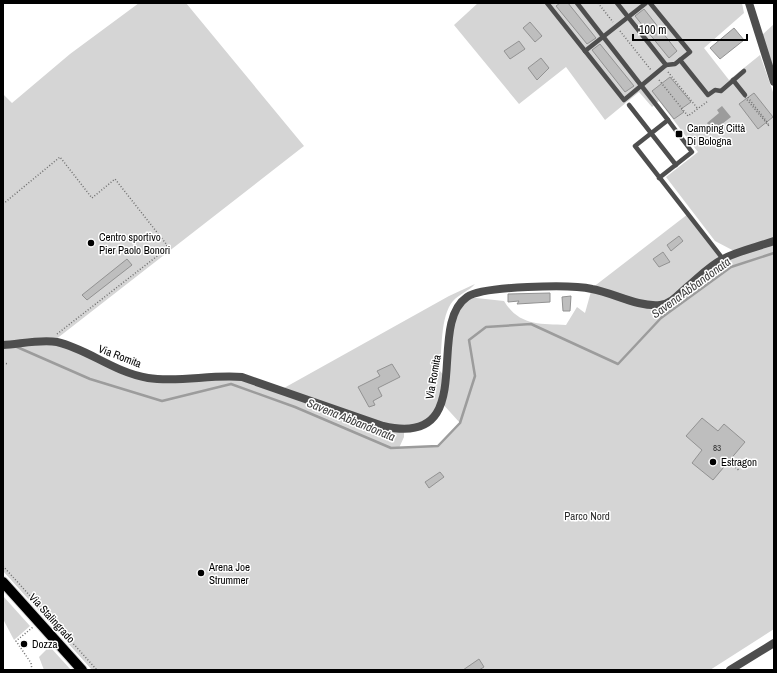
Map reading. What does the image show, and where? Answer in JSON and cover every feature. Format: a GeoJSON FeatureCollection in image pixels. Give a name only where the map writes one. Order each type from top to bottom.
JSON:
{"type":"FeatureCollection","features":[{"type":"Feature","properties":{"kind":"main road","name":"Via Stalingrado"},"geometry":{"type":"LineString","coordinates":[[3,582],[82,670]]}},
{"type":"Feature","properties":{"kind":"street"},"geometry":{"type":"LineString","coordinates":[[749,3],[774,82]]}},
{"type":"Feature","properties":{"kind":"street","name":"Via Romita"},"geometry":{"type":"LineString","coordinates":[[3,345],[45,341],[57,342],[120,370],[150,378],[242,377],[383,426],[404,430],[420,426],[428,421],[433,417],[441,402],[448,363],[451,323],[457,307],[467,297],[489,290],[575,286],[592,288],[649,305],[665,304],[723,259],[774,241]]}},
{"type":"Feature","properties":{"kind":"street"},"geometry":{"type":"LineString","coordinates":[[730,670],[774,643]]}},
{"type":"Feature","properties":{"kind":"lane"},"geometry":{"type":"LineString","coordinates":[[577,3],[692,152],[660,178]]}},
{"type":"Feature","properties":{"kind":"lane"},"geometry":{"type":"LineString","coordinates":[[617,3],[665,66]]}},
{"type":"Feature","properties":{"kind":"lane"},"geometry":{"type":"LineString","coordinates":[[585,51],[646,3]]}},
{"type":"Feature","properties":{"kind":"lane"},"geometry":{"type":"LineString","coordinates":[[548,4],[624,100],[665,66],[675,64],[690,52],[650,3]]}},
{"type":"Feature","properties":{"kind":"lane"},"geometry":{"type":"LineString","coordinates":[[680,60],[708,95],[715,90],[721,91],[744,71]]}},
{"type":"Feature","properties":{"kind":"lane"},"geometry":{"type":"LineString","coordinates":[[733,80],[745,95]]}},
{"type":"Feature","properties":{"kind":"lane"},"geometry":{"type":"LineString","coordinates":[[629,104],[676,165]]}},
{"type":"Feature","properties":{"kind":"lane"},"geometry":{"type":"LineString","coordinates":[[668,120],[635,146],[723,259]]}},
{"type":"Feature","properties":{"kind":"path"},"geometry":{"type":"LineString","coordinates":[[665,66],[698,109]]}},
{"type":"Feature","properties":{"kind":"path"},"geometry":{"type":"LineString","coordinates":[[745,95],[767,122],[769,126],[744,96],[745,95]]}},
{"type":"Feature","properties":{"kind":"path"},"geometry":{"type":"LineString","coordinates":[[3,204],[60,157],[92,198],[115,179],[167,245],[165,250],[57,334]]}},
{"type":"Feature","properties":{"kind":"path"},"geometry":{"type":"LineString","coordinates":[[3,363],[8,364]]}},
{"type":"Feature","properties":{"kind":"path"},"geometry":{"type":"LineString","coordinates":[[728,462],[740,471]]}},
{"type":"Feature","properties":{"kind":"path"},"geometry":{"type":"LineString","coordinates":[[3,566],[97,670]]}},
{"type":"Feature","properties":{"kind":"path"},"geometry":{"type":"LineString","coordinates":[[32,670],[31,663],[16,641],[47,614]]}},
{"type":"Feature","properties":{"kind":"green space","name":"Parco Nord"},"geometry":{"type":"Polygon","coordinates":[[[139,3],[186,3],[304,146],[55,340],[149,378],[217,376],[284,388],[449,296],[475,284],[453,301],[446,316],[442,334],[440,371],[446,378],[451,323],[467,297],[504,301],[516,315],[531,322],[539,324],[566,325],[577,307],[585,313],[592,288],[688,214],[723,259],[774,241],[774,629],[710,670],[92,670],[3,571],[3,348],[21,347],[14,344],[3,345],[3,94],[12,103],[70,54],[139,3]],[[441,402],[433,417],[404,430],[404,437],[399,448],[438,446],[460,423],[441,402]]]}},
{"type":"Feature","properties":{"kind":"green space"},"geometry":{"type":"Polygon","coordinates":[[[478,3],[742,3],[744,13],[704,48],[729,80],[760,55],[774,95],[774,238],[736,252],[715,241],[666,177],[698,152],[659,101],[652,107],[639,92],[605,120],[566,67],[519,104],[454,25],[478,3]]]}},
{"type":"Feature","properties":{"kind":"green space"},"geometry":{"type":"Polygon","coordinates":[[[774,24],[774,70],[762,35],[774,24]]]}},
{"type":"Feature","properties":{"kind":"green space"},"geometry":{"type":"Polygon","coordinates":[[[3,596],[30,626],[14,640],[3,619],[3,596]]]}},
{"type":"Feature","properties":{"kind":"green space"},"geometry":{"type":"Polygon","coordinates":[[[48,648],[51,648],[71,670],[44,670],[39,657],[48,648]]]}},
{"type":"Feature","properties":{"kind":"shaded area"},"geometry":{"type":"Polygon","coordinates":[[[722,106],[731,117],[713,131],[707,123],[719,113],[717,110],[722,106]]]}},
{"type":"Feature","properties":{"kind":"building"},"geometry":{"type":"Polygon","coordinates":[[[560,3],[568,3],[596,38],[587,44],[556,6],[560,3]]]}},
{"type":"Feature","properties":{"kind":"building"},"geometry":{"type":"Polygon","coordinates":[[[644,9],[677,51],[669,58],[635,16],[644,9]]]}},
{"type":"Feature","properties":{"kind":"building"},"geometry":{"type":"Polygon","coordinates":[[[530,22],[542,36],[535,42],[523,28],[530,22]]]}},
{"type":"Feature","properties":{"kind":"building"},"geometry":{"type":"Polygon","coordinates":[[[734,28],[744,40],[720,59],[710,48],[734,28]]]}},
{"type":"Feature","properties":{"kind":"building"},"geometry":{"type":"Polygon","coordinates":[[[519,41],[525,49],[510,59],[504,51],[519,41]]]}},
{"type":"Feature","properties":{"kind":"building"},"geometry":{"type":"Polygon","coordinates":[[[600,44],[634,86],[625,92],[592,50],[600,44]]]}},
{"type":"Feature","properties":{"kind":"building"},"geometry":{"type":"Polygon","coordinates":[[[541,58],[549,68],[537,80],[528,68],[541,58]]]}},
{"type":"Feature","properties":{"kind":"building"},"geometry":{"type":"Polygon","coordinates":[[[670,77],[691,102],[681,109],[684,112],[674,119],[652,91],[670,77]]]}},
{"type":"Feature","properties":{"kind":"building"},"geometry":{"type":"Polygon","coordinates":[[[754,93],[773,117],[758,129],[739,104],[754,93]]]}},
{"type":"Feature","properties":{"kind":"building"},"geometry":{"type":"Polygon","coordinates":[[[679,236],[683,241],[671,251],[667,245],[679,236]]]}},
{"type":"Feature","properties":{"kind":"building"},"geometry":{"type":"Polygon","coordinates":[[[663,252],[670,262],[659,267],[653,259],[663,252]]]}},
{"type":"Feature","properties":{"kind":"building"},"geometry":{"type":"Polygon","coordinates":[[[127,259],[132,265],[87,300],[82,295],[127,259]]]}},
{"type":"Feature","properties":{"kind":"building"},"geometry":{"type":"Polygon","coordinates":[[[550,293],[550,302],[517,304],[519,301],[508,302],[508,294],[550,293]]]}},
{"type":"Feature","properties":{"kind":"building"},"geometry":{"type":"Polygon","coordinates":[[[571,296],[570,311],[563,311],[562,297],[571,296]]]}},
{"type":"Feature","properties":{"kind":"building"},"geometry":{"type":"Polygon","coordinates":[[[392,364],[400,377],[378,388],[382,396],[373,401],[375,405],[369,407],[358,387],[380,376],[377,371],[392,364]]]}},
{"type":"Feature","properties":{"kind":"building"},"geometry":{"type":"Polygon","coordinates":[[[702,418],[718,431],[724,424],[745,442],[713,480],[692,463],[702,450],[686,436],[702,418]]]}},
{"type":"Feature","properties":{"kind":"building"},"geometry":{"type":"Polygon","coordinates":[[[440,472],[444,477],[429,488],[425,482],[440,472]]]}},
{"type":"Feature","properties":{"kind":"building"},"geometry":{"type":"Polygon","coordinates":[[[479,659],[484,667],[479,670],[463,670],[479,659]]]}},
{"type":"Feature","properties":{"kind":"waterway","name":"Savena Abbandonata"},"geometry":{"type":"LineString","coordinates":[[17,347],[90,379],[162,401],[231,384],[295,407],[391,448],[438,446],[460,423],[475,376],[469,340],[486,327],[531,324],[618,364],[661,318],[731,267],[774,253]]}},
{"type":"Feature","properties":{"kind":"place","name":"Camping Città Di Bologna"},"geometry":{"type":"Point","coordinates":[679,134]}},
{"type":"Feature","properties":{"kind":"place","name":"Centro sportivo Pier Paolo Bonori"},"geometry":{"type":"Point","coordinates":[91,243]}},
{"type":"Feature","properties":{"kind":"place","name":"Estragon"},"geometry":{"type":"Point","coordinates":[713,462]}},
{"type":"Feature","properties":{"kind":"place","name":"Arena Joe Strummer"},"geometry":{"type":"Point","coordinates":[201,573]}},
{"type":"Feature","properties":{"kind":"place","name":"Dozza"},"geometry":{"type":"Point","coordinates":[24,644]}}]}
